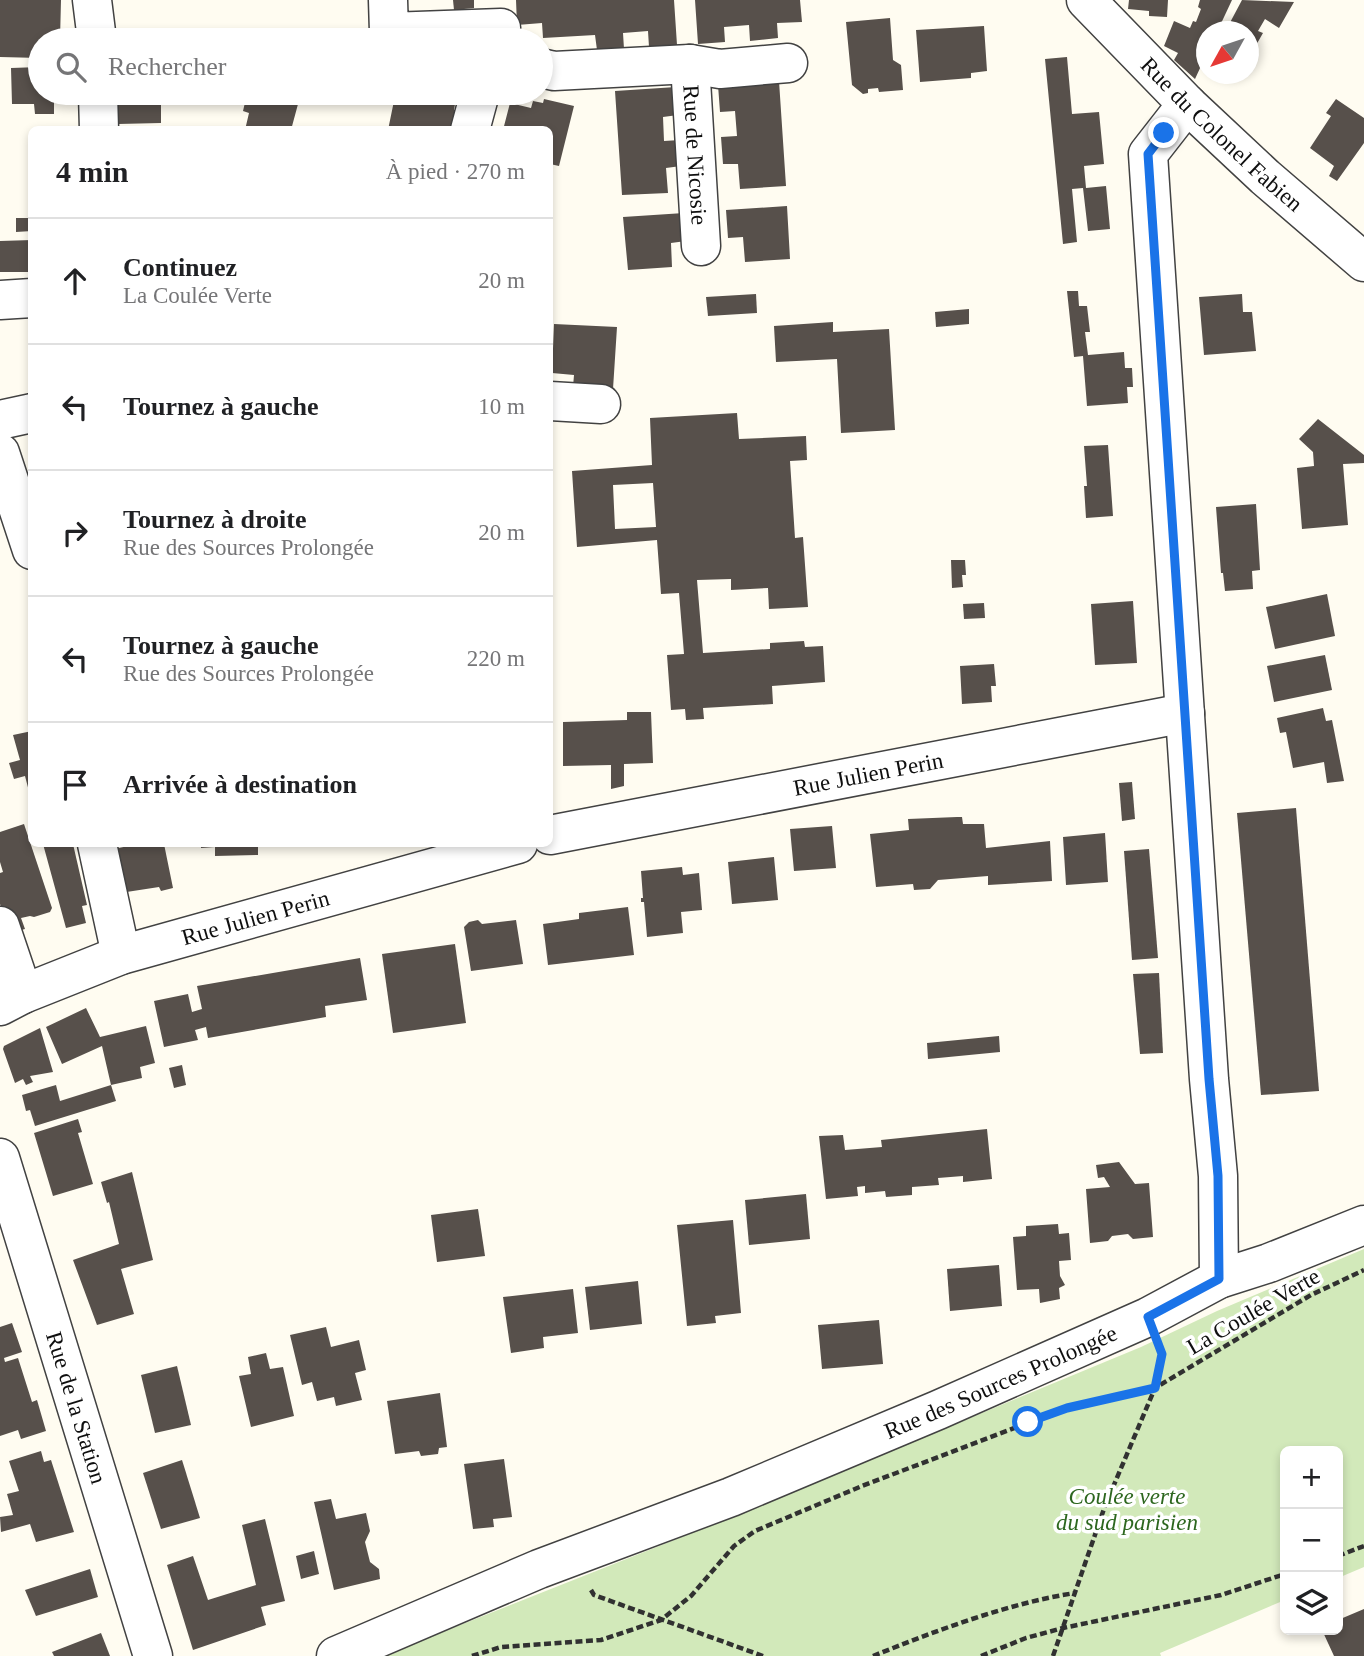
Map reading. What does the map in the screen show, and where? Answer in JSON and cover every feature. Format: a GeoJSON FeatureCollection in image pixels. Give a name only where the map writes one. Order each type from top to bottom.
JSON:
{"type":"FeatureCollection","features":[{"type":"Feature","properties":{"kind":"street"},"geometry":{"type":"LineString","coordinates":[[92,0],[96,28]]}},
{"type":"Feature","properties":{"kind":"street"},"geometry":{"type":"LineString","coordinates":[[388,0],[389,28]]}},
{"type":"Feature","properties":{"kind":"street","name":"Rue du Colonel Fabien"},"geometry":{"type":"LineString","coordinates":[[1086,0],[1187,104],[1265,177],[1364,262]]}},
{"type":"Feature","properties":{"kind":"street"},"geometry":{"type":"LineString","coordinates":[[438,28],[500,23]]}},
{"type":"Feature","properties":{"kind":"street","name":"Rue de Nicosie"},"geometry":{"type":"LineString","coordinates":[[553,71],[690,64],[720,69],[788,63]]}},
{"type":"Feature","properties":{"kind":"street","name":"Rue de Nicosie"},"geometry":{"type":"LineString","coordinates":[[690,64],[701,246]]}},
{"type":"Feature","properties":{"kind":"street"},"geometry":{"type":"LineString","coordinates":[[1187,104],[1148,154],[1209,1079],[1218,1176],[1219,1279]]}},
{"type":"Feature","properties":{"kind":"street"},"geometry":{"type":"LineString","coordinates":[[98,105],[99,126]]}},
{"type":"Feature","properties":{"kind":"street"},"geometry":{"type":"LineString","coordinates":[[471,126],[477,105]]}},
{"type":"Feature","properties":{"kind":"street"},"geometry":{"type":"LineString","coordinates":[[0,300],[28,298]]}},
{"type":"Feature","properties":{"kind":"street"},"geometry":{"type":"LineString","coordinates":[[553,401],[601,404]]}},
{"type":"Feature","properties":{"kind":"street"},"geometry":{"type":"LineString","coordinates":[[0,419],[28,414]]}},
{"type":"Feature","properties":{"kind":"street"},"geometry":{"type":"LineString","coordinates":[[0,453],[28,539]]}},
{"type":"Feature","properties":{"kind":"street","name":"Rue Julien Perin"},"geometry":{"type":"LineString","coordinates":[[553,834],[1185,713]]}},
{"type":"Feature","properties":{"kind":"street"},"geometry":{"type":"LineString","coordinates":[[98,847],[121,955]]}},
{"type":"Feature","properties":{"kind":"street","name":"Rue Julien Perin"},"geometry":{"type":"LineString","coordinates":[[11,1000],[121,955],[507,847]]}},
{"type":"Feature","properties":{"kind":"street"},"geometry":{"type":"LineString","coordinates":[[0,926],[11,1000]]}},
{"type":"Feature","properties":{"kind":"street","name":"Rue de la Station"},"geometry":{"type":"LineString","coordinates":[[0,1158],[153,1656]]}},
{"type":"Feature","properties":{"kind":"street","name":"Rue des Sources Prolongée"},"geometry":{"type":"LineString","coordinates":[[336,1656],[568,1558],[731,1497],[939,1410],[1148,1317],[1219,1279],[1269,1263],[1364,1225]]}},
{"type":"Feature","properties":{"kind":"path","name":"La Coulée Verte"},"geometry":{"type":"LineString","coordinates":[[472,1656],[501,1647],[601,1640],[661,1620],[691,1596],[734,1546],[755,1531],[862,1486],[1067,1408],[1155,1388],[1311,1295],[1364,1270]]}},
{"type":"Feature","properties":{"kind":"path"},"geometry":{"type":"LineString","coordinates":[[1053,1656],[1105,1506],[1155,1388],[1162,1354],[1148,1317]]}},
{"type":"Feature","properties":{"kind":"path"},"geometry":{"type":"LineString","coordinates":[[1343,1554],[1364,1546]]}},
{"type":"Feature","properties":{"kind":"path"},"geometry":{"type":"LineString","coordinates":[[568,1558],[581,1572],[594,1595],[763,1656]]}},
{"type":"Feature","properties":{"kind":"path"},"geometry":{"type":"LineString","coordinates":[[981,1656],[1026,1638],[1063,1628],[1221,1595],[1280,1576]]}},
{"type":"Feature","properties":{"kind":"path"},"geometry":{"type":"LineString","coordinates":[[873,1656],[1008,1610],[1076,1593]]}},
{"type":"Feature","properties":{"kind":"green space","name":"Coulée verte du sud parisien"},"geometry":{"type":"Polygon","coordinates":[[[1364,1249],[1364,1567],[1343,1576],[1343,1446],[1280,1446],[1280,1602],[1160,1653],[1161,1656],[382,1656],[707,1527],[1141,1347],[1217,1311],[1364,1249]]]}},
{"type":"Feature","properties":{"kind":"building"},"geometry":{"type":"Polygon","coordinates":[[[0,0],[61,0],[60,28],[28,28],[28,58],[0,57],[0,0]]]}},
{"type":"Feature","properties":{"kind":"building"},"geometry":{"type":"Polygon","coordinates":[[[453,0],[474,0],[474,8],[454,10],[453,0]]]}},
{"type":"Feature","properties":{"kind":"building"},"geometry":{"type":"Polygon","coordinates":[[[516,0],[674,0],[677,45],[649,47],[648,31],[623,33],[624,49],[597,50],[595,35],[553,37],[553,28],[542,28],[542,23],[517,25],[516,0]]]}},
{"type":"Feature","properties":{"kind":"building"},"geometry":{"type":"Polygon","coordinates":[[[695,0],[800,0],[802,22],[777,23],[778,38],[750,41],[749,25],[724,27],[725,42],[698,44],[695,0]]]}},
{"type":"Feature","properties":{"kind":"building"},"geometry":{"type":"Polygon","coordinates":[[[1129,0],[1168,0],[1167,17],[1149,16],[1149,11],[1128,9],[1129,0]]]}},
{"type":"Feature","properties":{"kind":"building"},"geometry":{"type":"Polygon","coordinates":[[[1200,0],[1232,0],[1222,21],[1196,21],[1201,9],[1198,7],[1200,0]]]}},
{"type":"Feature","properties":{"kind":"building"},"geometry":{"type":"Polygon","coordinates":[[[1242,0],[1294,2],[1279,28],[1265,19],[1259,29],[1259,21],[1231,21],[1242,0]]]}},
{"type":"Feature","properties":{"kind":"building"},"geometry":{"type":"Polygon","coordinates":[[[890,18],[893,60],[901,65],[903,90],[879,92],[878,88],[868,89],[868,93],[863,94],[852,85],[846,22],[890,18]]]}},
{"type":"Feature","properties":{"kind":"building"},"geometry":{"type":"Polygon","coordinates":[[[1174,21],[1190,28],[1193,21],[1196,22],[1195,79],[1174,60],[1178,53],[1164,46],[1174,21]]]}},
{"type":"Feature","properties":{"kind":"building"},"geometry":{"type":"Polygon","coordinates":[[[984,26],[987,71],[971,73],[971,78],[920,82],[916,30],[984,26]]]}},
{"type":"Feature","properties":{"kind":"building"},"geometry":{"type":"Polygon","coordinates":[[[1067,57],[1072,114],[1099,112],[1104,164],[1084,166],[1086,188],[1106,186],[1110,229],[1088,231],[1083,188],[1072,189],[1077,242],[1063,244],[1045,59],[1067,57]]]}},
{"type":"Feature","properties":{"kind":"building"},"geometry":{"type":"Polygon","coordinates":[[[28,67],[28,104],[12,104],[11,68],[28,67]]]}},
{"type":"Feature","properties":{"kind":"building"},"geometry":{"type":"Polygon","coordinates":[[[779,81],[786,186],[740,189],[738,164],[723,164],[721,137],[737,136],[735,111],[720,112],[718,85],[779,81]]]}},
{"type":"Feature","properties":{"kind":"building"},"geometry":{"type":"Polygon","coordinates":[[[676,87],[678,115],[663,117],[664,141],[680,140],[681,166],[666,168],[668,193],[622,195],[615,91],[676,87]]]}},
{"type":"Feature","properties":{"kind":"building"},"geometry":{"type":"Polygon","coordinates":[[[1336,99],[1364,118],[1364,143],[1337,181],[1329,176],[1334,166],[1310,148],[1331,116],[1326,113],[1336,99]]]}},
{"type":"Feature","properties":{"kind":"building"},"geometry":{"type":"Polygon","coordinates":[[[553,101],[574,106],[559,166],[553,165],[553,126],[504,126],[509,105],[531,108],[532,105],[553,105],[553,101]]]}},
{"type":"Feature","properties":{"kind":"building"},"geometry":{"type":"Polygon","coordinates":[[[34,105],[54,105],[54,114],[35,114],[34,105]]]}},
{"type":"Feature","properties":{"kind":"building"},"geometry":{"type":"Polygon","coordinates":[[[117,105],[161,105],[161,123],[118,124],[117,105]]]}},
{"type":"Feature","properties":{"kind":"building"},"geometry":{"type":"Polygon","coordinates":[[[244,105],[298,105],[292,126],[246,126],[249,113],[243,111],[244,105]]]}},
{"type":"Feature","properties":{"kind":"building"},"geometry":{"type":"Polygon","coordinates":[[[393,105],[455,105],[454,110],[459,111],[455,126],[389,126],[393,105]]]}},
{"type":"Feature","properties":{"kind":"building"},"geometry":{"type":"Polygon","coordinates":[[[787,206],[790,259],[745,262],[743,237],[728,238],[726,210],[787,206]]]}},
{"type":"Feature","properties":{"kind":"building"},"geometry":{"type":"Polygon","coordinates":[[[684,213],[686,241],[671,243],[672,267],[628,270],[623,217],[684,213]]]}},
{"type":"Feature","properties":{"kind":"building"},"geometry":{"type":"Polygon","coordinates":[[[16,218],[28,218],[28,231],[16,232],[16,218]]]}},
{"type":"Feature","properties":{"kind":"building"},"geometry":{"type":"Polygon","coordinates":[[[28,240],[28,272],[0,272],[0,241],[28,240]]]}},
{"type":"Feature","properties":{"kind":"building"},"geometry":{"type":"Polygon","coordinates":[[[1067,291],[1078,291],[1079,306],[1087,306],[1090,332],[1085,332],[1088,355],[1124,352],[1125,368],[1132,368],[1133,387],[1127,387],[1128,403],[1087,406],[1083,356],[1074,357],[1067,291]]]}},
{"type":"Feature","properties":{"kind":"building"},"geometry":{"type":"Polygon","coordinates":[[[756,294],[757,313],[708,316],[706,297],[756,294]]]}},
{"type":"Feature","properties":{"kind":"building"},"geometry":{"type":"Polygon","coordinates":[[[1242,294],[1243,312],[1252,312],[1256,351],[1204,355],[1199,297],[1242,294]]]}},
{"type":"Feature","properties":{"kind":"building"},"geometry":{"type":"Polygon","coordinates":[[[969,309],[969,324],[936,327],[935,312],[969,309]]]}},
{"type":"Feature","properties":{"kind":"building"},"geometry":{"type":"Polygon","coordinates":[[[833,322],[833,332],[889,329],[895,430],[841,433],[837,359],[776,362],[774,326],[833,322]]]}},
{"type":"Feature","properties":{"kind":"building"},"geometry":{"type":"Polygon","coordinates":[[[554,324],[617,327],[613,389],[573,387],[574,375],[553,373],[554,324]]]}},
{"type":"Feature","properties":{"kind":"building"},"geometry":{"type":"Polygon","coordinates":[[[737,413],[739,439],[806,436],[807,460],[790,461],[795,538],[803,537],[808,607],[769,609],[768,588],[731,590],[731,579],[697,580],[703,653],[770,649],[770,643],[804,641],[805,647],[823,646],[825,682],[772,686],[773,704],[703,708],[704,719],[686,720],[685,709],[671,710],[667,655],[684,654],[679,593],[661,594],[657,540],[577,547],[572,471],[652,465],[650,418],[737,413]],[[653,483],[613,485],[615,529],[656,527],[653,483]]]}},
{"type":"Feature","properties":{"kind":"building"},"geometry":{"type":"Polygon","coordinates":[[[1318,419],[1364,455],[1364,463],[1343,464],[1348,525],[1302,529],[1297,468],[1314,466],[1313,452],[1299,439],[1318,419]]]}},
{"type":"Feature","properties":{"kind":"building"},"geometry":{"type":"Polygon","coordinates":[[[1108,445],[1113,516],[1086,518],[1084,446],[1108,445]]]}},
{"type":"Feature","properties":{"kind":"building"},"geometry":{"type":"Polygon","coordinates":[[[1256,504],[1260,570],[1252,571],[1253,589],[1225,591],[1216,507],[1256,504]]]}},
{"type":"Feature","properties":{"kind":"building"},"geometry":{"type":"Polygon","coordinates":[[[951,560],[965,560],[966,575],[962,575],[963,587],[952,588],[951,560]]]}},
{"type":"Feature","properties":{"kind":"building"},"geometry":{"type":"Polygon","coordinates":[[[1327,594],[1335,636],[1275,649],[1266,607],[1327,594]]]}},
{"type":"Feature","properties":{"kind":"building"},"geometry":{"type":"Polygon","coordinates":[[[1133,601],[1137,663],[1095,665],[1091,604],[1133,601]]]}},
{"type":"Feature","properties":{"kind":"building"},"geometry":{"type":"Polygon","coordinates":[[[984,603],[985,618],[964,619],[963,604],[984,603]]]}},
{"type":"Feature","properties":{"kind":"building"},"geometry":{"type":"Polygon","coordinates":[[[1325,655],[1332,690],[1274,702],[1267,666],[1325,655]]]}},
{"type":"Feature","properties":{"kind":"building"},"geometry":{"type":"Polygon","coordinates":[[[994,664],[996,686],[991,686],[992,702],[962,704],[960,666],[994,664]]]}},
{"type":"Feature","properties":{"kind":"building"},"geometry":{"type":"Polygon","coordinates":[[[1323,708],[1326,721],[1332,720],[1344,781],[1327,783],[1324,762],[1293,768],[1286,732],[1280,733],[1277,718],[1323,708]]]}},
{"type":"Feature","properties":{"kind":"building"},"geometry":{"type":"Polygon","coordinates":[[[627,712],[651,712],[653,763],[624,764],[624,786],[611,789],[611,765],[563,766],[563,722],[627,720],[627,712]]]}},
{"type":"Feature","properties":{"kind":"building"},"geometry":{"type":"Polygon","coordinates":[[[28,732],[28,788],[25,776],[14,779],[9,763],[20,760],[13,735],[28,732]]]}},
{"type":"Feature","properties":{"kind":"building"},"geometry":{"type":"Polygon","coordinates":[[[1132,782],[1135,819],[1122,821],[1119,783],[1132,782]]]}},
{"type":"Feature","properties":{"kind":"building"},"geometry":{"type":"Polygon","coordinates":[[[1296,808],[1319,1091],[1261,1095],[1237,813],[1296,808]]]}},
{"type":"Feature","properties":{"kind":"building"},"geometry":{"type":"Polygon","coordinates":[[[962,817],[963,824],[984,824],[986,848],[1050,841],[1052,881],[988,885],[988,876],[938,880],[930,889],[914,890],[913,884],[876,887],[870,834],[909,830],[908,819],[962,817]]]}},
{"type":"Feature","properties":{"kind":"building"},"geometry":{"type":"Polygon","coordinates":[[[24,824],[28,847],[32,847],[52,908],[50,912],[21,918],[25,929],[10,933],[0,904],[0,873],[3,872],[0,862],[0,832],[24,824]]]}},
{"type":"Feature","properties":{"kind":"building"},"geometry":{"type":"Polygon","coordinates":[[[832,826],[836,868],[794,871],[790,829],[832,826]]]}},
{"type":"Feature","properties":{"kind":"building"},"geometry":{"type":"Polygon","coordinates":[[[1105,833],[1108,882],[1066,885],[1063,837],[1105,833]]]}},
{"type":"Feature","properties":{"kind":"building"},"geometry":{"type":"Polygon","coordinates":[[[44,847],[74,847],[87,905],[82,906],[86,923],[66,928],[44,847]]]}},
{"type":"Feature","properties":{"kind":"building"},"geometry":{"type":"Polygon","coordinates":[[[124,847],[165,847],[173,888],[161,891],[159,887],[120,893],[110,850],[124,847]]]}},
{"type":"Feature","properties":{"kind":"building"},"geometry":{"type":"Polygon","coordinates":[[[215,847],[258,847],[258,855],[215,856],[215,847]]]}},
{"type":"Feature","properties":{"kind":"building"},"geometry":{"type":"Polygon","coordinates":[[[1149,849],[1158,958],[1132,960],[1124,851],[1149,849]]]}},
{"type":"Feature","properties":{"kind":"building"},"geometry":{"type":"Polygon","coordinates":[[[774,857],[778,900],[732,904],[728,862],[774,857]]]}},
{"type":"Feature","properties":{"kind":"building"},"geometry":{"type":"Polygon","coordinates":[[[682,867],[683,875],[699,873],[702,910],[681,912],[683,933],[647,937],[644,902],[641,902],[641,871],[682,867]]]}},
{"type":"Feature","properties":{"kind":"building"},"geometry":{"type":"Polygon","coordinates":[[[628,907],[634,955],[548,965],[543,924],[579,919],[579,913],[628,907]]]}},
{"type":"Feature","properties":{"kind":"building"},"geometry":{"type":"Polygon","coordinates":[[[478,920],[482,924],[516,920],[523,964],[471,971],[464,927],[469,922],[478,920]]]}},
{"type":"Feature","properties":{"kind":"building"},"geometry":{"type":"Polygon","coordinates":[[[455,944],[466,1023],[393,1033],[382,954],[455,944]]]}},
{"type":"Feature","properties":{"kind":"building"},"geometry":{"type":"Polygon","coordinates":[[[360,958],[367,1000],[325,1006],[326,1017],[208,1038],[206,1027],[195,1030],[198,1040],[164,1047],[154,1001],[188,994],[192,1012],[202,1009],[197,986],[360,958]]]}},
{"type":"Feature","properties":{"kind":"building"},"geometry":{"type":"Polygon","coordinates":[[[1159,973],[1163,1053],[1140,1054],[1133,974],[1159,973]]]}},
{"type":"Feature","properties":{"kind":"building"},"geometry":{"type":"Polygon","coordinates":[[[86,1008],[100,1037],[146,1026],[155,1063],[140,1067],[142,1078],[111,1085],[102,1046],[62,1064],[46,1027],[86,1008]]]}},
{"type":"Feature","properties":{"kind":"building"},"geometry":{"type":"Polygon","coordinates":[[[40,1028],[53,1072],[30,1076],[33,1082],[26,1085],[23,1079],[15,1083],[4,1046],[40,1028]]]}},
{"type":"Feature","properties":{"kind":"building"},"geometry":{"type":"Polygon","coordinates":[[[999,1036],[1000,1052],[928,1059],[927,1043],[999,1036]]]}},
{"type":"Feature","properties":{"kind":"building"},"geometry":{"type":"Polygon","coordinates":[[[182,1065],[186,1085],[174,1088],[169,1068],[182,1065]]]}},
{"type":"Feature","properties":{"kind":"building"},"geometry":{"type":"Polygon","coordinates":[[[56,1085],[60,1101],[111,1085],[116,1101],[35,1126],[30,1110],[26,1111],[22,1095],[56,1085]]]}},
{"type":"Feature","properties":{"kind":"building"},"geometry":{"type":"Polygon","coordinates":[[[78,1119],[82,1132],[78,1133],[93,1184],[53,1196],[34,1133],[78,1119]]]}},
{"type":"Feature","properties":{"kind":"building"},"geometry":{"type":"Polygon","coordinates":[[[987,1129],[992,1179],[963,1182],[963,1176],[938,1178],[939,1185],[912,1187],[912,1195],[886,1197],[885,1191],[865,1193],[865,1186],[857,1187],[858,1196],[826,1199],[819,1136],[843,1135],[845,1150],[882,1147],[881,1140],[987,1129]]]}},
{"type":"Feature","properties":{"kind":"building"},"geometry":{"type":"Polygon","coordinates":[[[1119,1162],[1135,1184],[1149,1183],[1153,1237],[1133,1239],[1128,1234],[1112,1236],[1108,1241],[1090,1243],[1086,1189],[1110,1187],[1104,1177],[1098,1178],[1096,1165],[1119,1162]]]}},
{"type":"Feature","properties":{"kind":"building"},"geometry":{"type":"Polygon","coordinates":[[[132,1172],[153,1260],[121,1269],[134,1314],[97,1325],[73,1260],[119,1244],[109,1202],[107,1203],[101,1182],[132,1172]]]}},
{"type":"Feature","properties":{"kind":"building"},"geometry":{"type":"Polygon","coordinates":[[[806,1194],[810,1239],[749,1245],[745,1200],[806,1194]]]}},
{"type":"Feature","properties":{"kind":"building"},"geometry":{"type":"Polygon","coordinates":[[[478,1209],[485,1256],[437,1262],[431,1215],[478,1209]]]}},
{"type":"Feature","properties":{"kind":"building"},"geometry":{"type":"Polygon","coordinates":[[[733,1220],[741,1313],[715,1316],[716,1323],[687,1326],[677,1225],[733,1220]]]}},
{"type":"Feature","properties":{"kind":"building"},"geometry":{"type":"Polygon","coordinates":[[[1058,1224],[1059,1234],[1069,1233],[1071,1260],[1059,1261],[1060,1276],[1065,1285],[1059,1288],[1060,1299],[1040,1303],[1039,1289],[1017,1290],[1013,1237],[1026,1236],[1026,1226],[1058,1224]]]}},
{"type":"Feature","properties":{"kind":"building"},"geometry":{"type":"Polygon","coordinates":[[[999,1265],[1002,1306],[950,1311],[947,1269],[999,1265]]]}},
{"type":"Feature","properties":{"kind":"building"},"geometry":{"type":"Polygon","coordinates":[[[638,1281],[642,1324],[590,1330],[585,1287],[638,1281]]]}},
{"type":"Feature","properties":{"kind":"building"},"geometry":{"type":"Polygon","coordinates":[[[573,1289],[578,1333],[543,1337],[544,1348],[511,1353],[503,1297],[573,1289]]]}},
{"type":"Feature","properties":{"kind":"building"},"geometry":{"type":"Polygon","coordinates":[[[879,1320],[883,1364],[822,1369],[818,1325],[879,1320]]]}},
{"type":"Feature","properties":{"kind":"building"},"geometry":{"type":"Polygon","coordinates":[[[12,1323],[22,1352],[4,1358],[5,1362],[18,1358],[32,1402],[37,1400],[46,1431],[21,1439],[18,1430],[0,1436],[0,1327],[12,1323]]]}},
{"type":"Feature","properties":{"kind":"building"},"geometry":{"type":"Polygon","coordinates":[[[326,1327],[331,1347],[359,1340],[366,1370],[355,1373],[362,1400],[336,1406],[334,1397],[317,1401],[312,1382],[302,1385],[290,1335],[326,1327]]]}},
{"type":"Feature","properties":{"kind":"building"},"geometry":{"type":"Polygon","coordinates":[[[266,1353],[270,1369],[283,1367],[294,1416],[251,1427],[239,1376],[251,1374],[248,1357],[266,1353]]]}},
{"type":"Feature","properties":{"kind":"building"},"geometry":{"type":"Polygon","coordinates":[[[177,1366],[191,1425],[155,1433],[141,1375],[177,1366]]]}},
{"type":"Feature","properties":{"kind":"building"},"geometry":{"type":"Polygon","coordinates":[[[440,1393],[447,1447],[439,1448],[438,1454],[421,1456],[419,1451],[395,1454],[387,1401],[440,1393]]]}},
{"type":"Feature","properties":{"kind":"building"},"geometry":{"type":"Polygon","coordinates":[[[41,1451],[44,1462],[51,1460],[74,1532],[36,1542],[30,1524],[1,1532],[0,1517],[13,1515],[7,1494],[19,1491],[9,1461],[41,1451]]]}},
{"type":"Feature","properties":{"kind":"building"},"geometry":{"type":"Polygon","coordinates":[[[504,1459],[512,1517],[493,1519],[494,1527],[473,1529],[464,1464],[504,1459]]]}},
{"type":"Feature","properties":{"kind":"building"},"geometry":{"type":"Polygon","coordinates":[[[182,1460],[200,1518],[161,1529],[143,1473],[182,1460]]]}},
{"type":"Feature","properties":{"kind":"building"},"geometry":{"type":"Polygon","coordinates":[[[331,1499],[336,1519],[366,1513],[370,1531],[365,1542],[370,1562],[379,1569],[380,1579],[334,1590],[314,1502],[331,1499]]]}},
{"type":"Feature","properties":{"kind":"building"},"geometry":{"type":"Polygon","coordinates":[[[265,1519],[285,1601],[261,1607],[266,1625],[193,1650],[167,1565],[193,1556],[208,1600],[256,1585],[242,1525],[265,1519]]]}},
{"type":"Feature","properties":{"kind":"building"},"geometry":{"type":"Polygon","coordinates":[[[314,1551],[319,1574],[301,1579],[296,1556],[314,1551]]]}},
{"type":"Feature","properties":{"kind":"building"},"geometry":{"type":"Polygon","coordinates":[[[90,1569],[98,1597],[36,1616],[25,1590],[90,1569]]]}},
{"type":"Feature","properties":{"kind":"building"},"geometry":{"type":"Polygon","coordinates":[[[1364,1609],[1364,1656],[1334,1656],[1324,1635],[1343,1635],[1343,1618],[1364,1609]]]}},
{"type":"Feature","properties":{"kind":"building"},"geometry":{"type":"Polygon","coordinates":[[[101,1633],[110,1656],[54,1656],[52,1652],[101,1633]]]}},
{"type":"Feature","properties":{"kind":"route"},"geometry":{"type":"LineString","coordinates":[[1028,1422],[1067,1408],[1155,1388],[1162,1354],[1148,1317],[1219,1279],[1218,1176],[1209,1079],[1148,154],[1164,133]]}}]}
